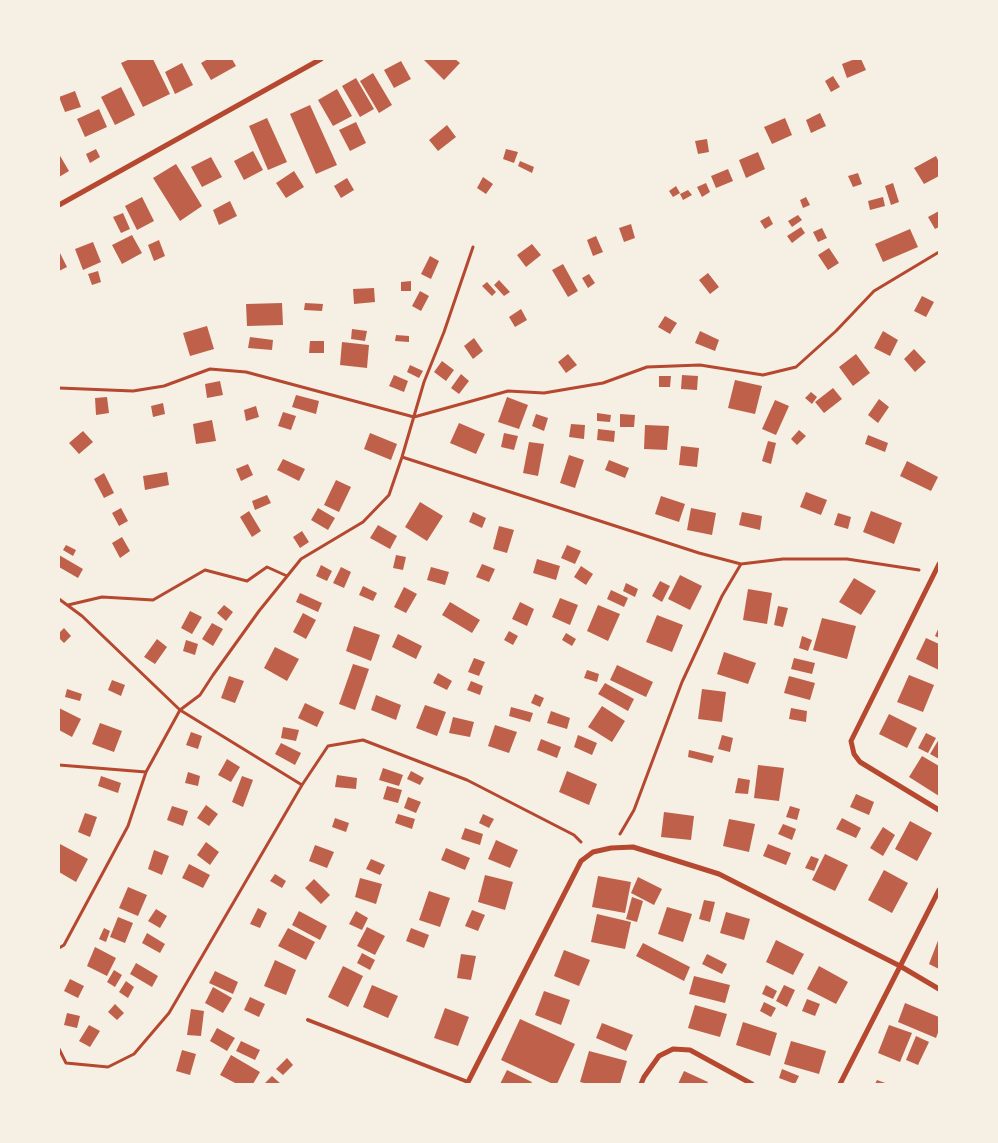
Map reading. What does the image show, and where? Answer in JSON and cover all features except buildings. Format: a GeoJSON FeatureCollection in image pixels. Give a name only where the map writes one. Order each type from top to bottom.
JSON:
{"type":"FeatureCollection","features":[{"type":"Feature","properties":{"kind":"street"},"geometry":{"type":"LineString","coordinates":[[59,205],[321,59]]}},
{"type":"Feature","properties":{"kind":"street"},"geometry":{"type":"LineString","coordinates":[[939,564],[851,741],[854,754],[860,762],[939,810]]}},
{"type":"Feature","properties":{"kind":"street"},"geometry":{"type":"LineString","coordinates":[[467,1083],[581,861],[593,852],[611,848],[633,847],[719,874],[900,966],[939,990]]}},
{"type":"Feature","properties":{"kind":"street"},"geometry":{"type":"LineString","coordinates":[[840,1084],[939,890]]}},
{"type":"Feature","properties":{"kind":"street"},"geometry":{"type":"LineString","coordinates":[[641,1084],[659,1056],[673,1049],[690,1050],[752,1084]]}},
{"type":"Feature","properties":{"kind":"lane"},"geometry":{"type":"LineString","coordinates":[[308,1020],[467,1083]]}},
{"type":"Feature","properties":{"kind":"path"},"geometry":{"type":"LineString","coordinates":[[59,948],[64,945],[128,826],[146,772],[180,710],[200,696],[259,611],[301,559],[364,522],[389,495],[424,382],[444,332],[473,247]]}},
{"type":"Feature","properties":{"kind":"path"},"geometry":{"type":"LineString","coordinates":[[59,388],[133,391],[164,386],[210,369],[246,372],[414,417],[508,391],[544,393],[603,383],[647,367],[700,366],[763,375],[796,368],[874,292],[939,252]]}},
{"type":"Feature","properties":{"kind":"path"},"geometry":{"type":"LineString","coordinates":[[402,457],[699,553],[741,564],[783,559],[847,559],[935,572]]}},
{"type":"Feature","properties":{"kind":"path"},"geometry":{"type":"LineString","coordinates":[[611,848],[634,810],[682,682],[722,596],[741,564]]}},
{"type":"Feature","properties":{"kind":"path"},"geometry":{"type":"LineString","coordinates":[[67,605],[102,597],[153,600],[205,570],[247,581],[267,567],[287,576]]}},
{"type":"Feature","properties":{"kind":"path"},"geometry":{"type":"LineString","coordinates":[[59,600],[82,616],[180,710],[302,785]]}},
{"type":"Feature","properties":{"kind":"path"},"geometry":{"type":"LineString","coordinates":[[59,1049],[66,1062],[108,1067],[134,1054],[169,1013],[302,785],[328,746],[363,740],[467,780],[574,835],[593,852]]}},
{"type":"Feature","properties":{"kind":"path"},"geometry":{"type":"LineString","coordinates":[[59,765],[146,772]]}}]}
